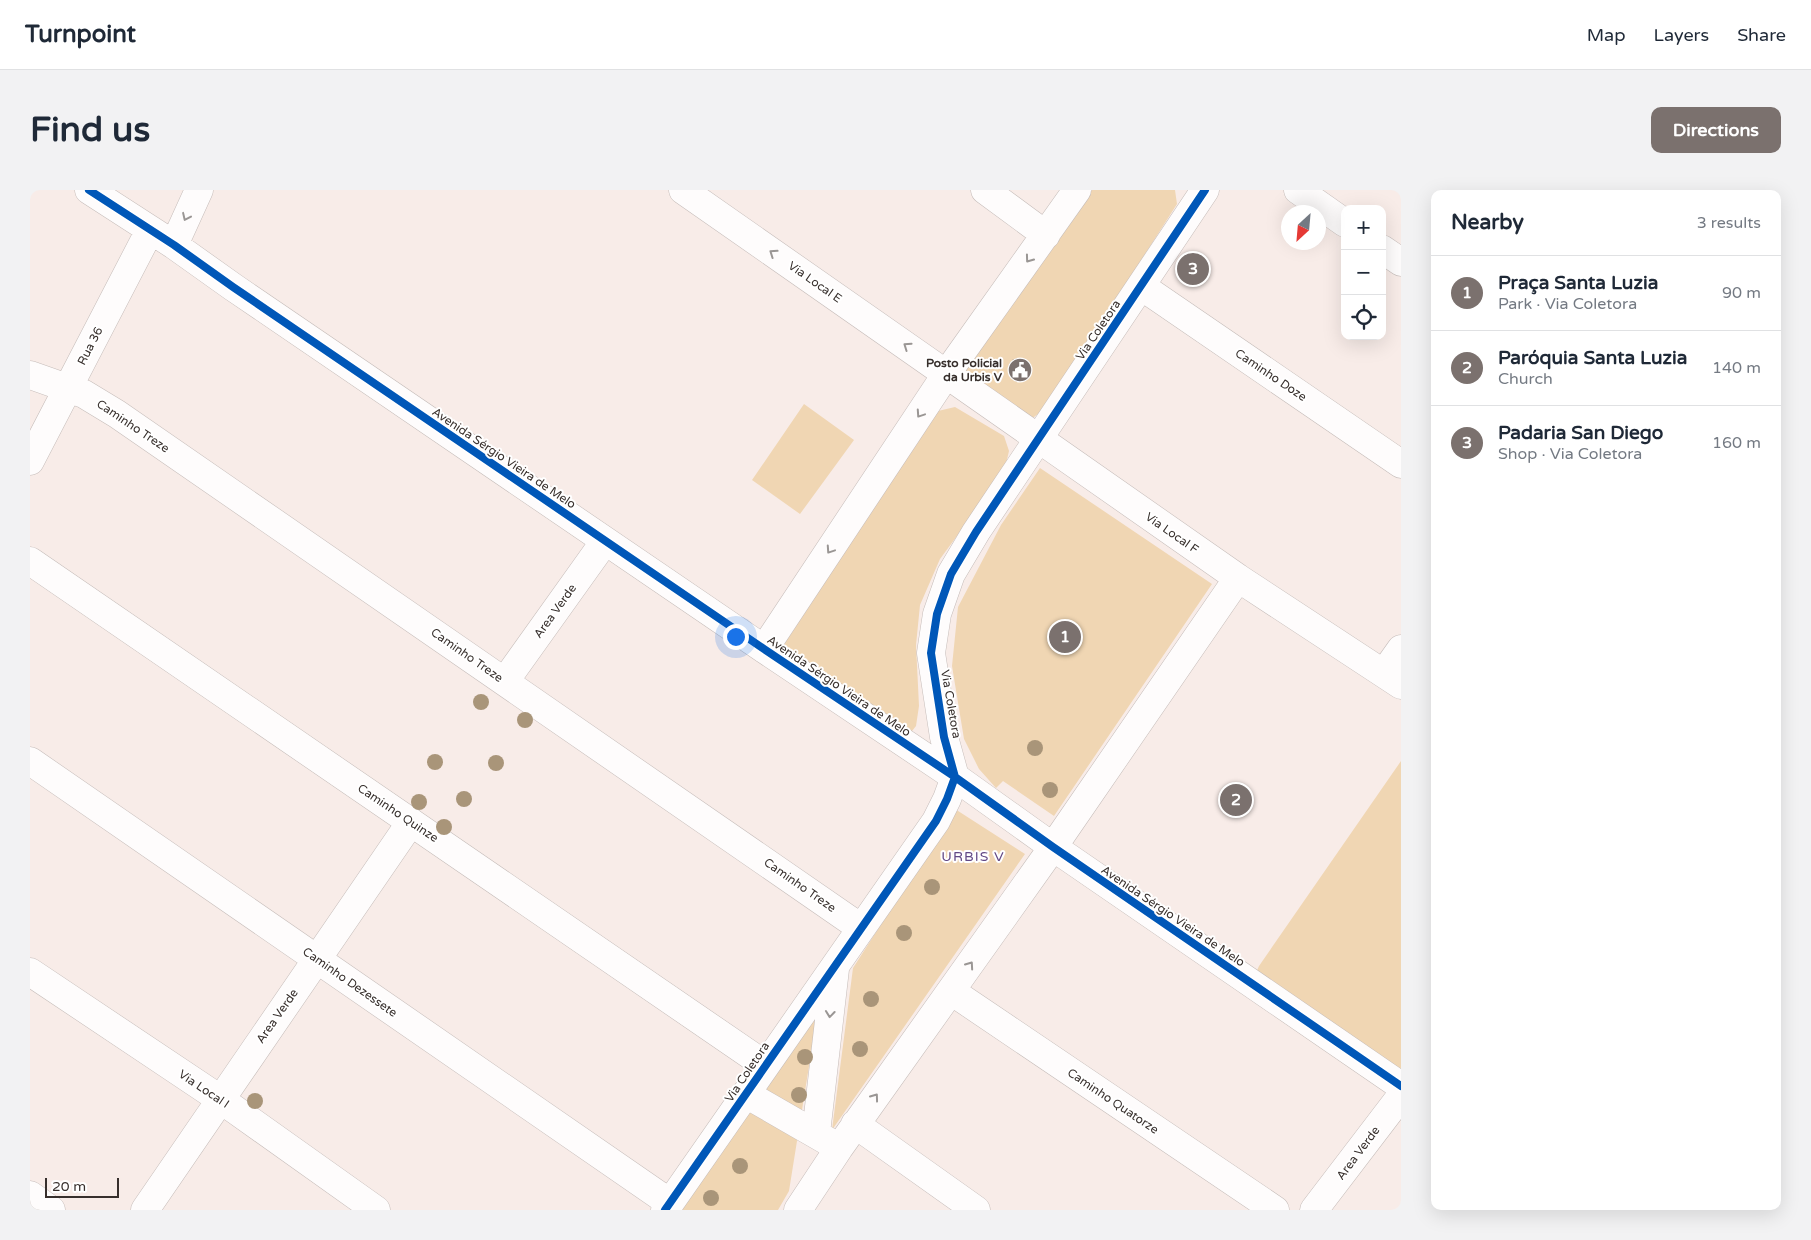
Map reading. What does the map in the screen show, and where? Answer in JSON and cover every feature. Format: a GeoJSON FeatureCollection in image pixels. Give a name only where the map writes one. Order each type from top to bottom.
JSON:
{"type":"FeatureCollection","features":[{"type":"Feature","properties":{"kind":"street","name":"Avenida Sérgio Vieira de Melo"},"geometry":{"type":"LineString","coordinates":[[89,190],[174,245],[232,287],[955,777],[1053,847],[1401,1086]]}},
{"type":"Feature","properties":{"kind":"street"},"geometry":{"type":"LineString","coordinates":[[174,245],[199,190]]}},
{"type":"Feature","properties":{"kind":"street","name":"Via Local E"},"geometry":{"type":"LineString","coordinates":[[682,190],[947,374]]}},
{"type":"Feature","properties":{"kind":"street"},"geometry":{"type":"LineString","coordinates":[[985,190],[1046,235]]}},
{"type":"Feature","properties":{"kind":"street"},"geometry":{"type":"LineString","coordinates":[[764,649],[947,374],[1077,190]]}},
{"type":"Feature","properties":{"kind":"street"},"geometry":{"type":"LineString","coordinates":[[1298,190],[1341,220]]}},
{"type":"Feature","properties":{"kind":"street","name":"Via Coletora"},"geometry":{"type":"LineString","coordinates":[[668,1206],[936,821],[955,777],[944,737],[931,653],[938,614],[951,574],[976,532],[1141,286],[1199,194]]}},
{"type":"Feature","properties":{"kind":"street","name":"Rua 36"},"geometry":{"type":"LineString","coordinates":[[30,461],[150,230]]}},
{"type":"Feature","properties":{"kind":"street"},"geometry":{"type":"LineString","coordinates":[[1383,250],[1401,262]]}},
{"type":"Feature","properties":{"kind":"street","name":"Caminho Doze"},"geometry":{"type":"LineString","coordinates":[[1141,286],[1401,464]]}},
{"type":"Feature","properties":{"kind":"street","name":"Via Local F"},"geometry":{"type":"LineString","coordinates":[[947,374],[1038,440],[1238,578],[1392,679]]}},
{"type":"Feature","properties":{"kind":"street","name":"Caminho Treze"},"geometry":{"type":"LineString","coordinates":[[30,375],[84,394],[117,414],[861,928]]}},
{"type":"Feature","properties":{"kind":"street","name":"Area Verde"},"geometry":{"type":"LineString","coordinates":[[504,681],[605,541]]}},
{"type":"Feature","properties":{"kind":"street","name":"Caminho Quinze"},"geometry":{"type":"LineString","coordinates":[[30,561],[765,1065]]}},
{"type":"Feature","properties":{"kind":"street"},"geometry":{"type":"LineString","coordinates":[[827,1141],[855,1124],[1053,847],[1238,578]]}},
{"type":"Feature","properties":{"kind":"street"},"geometry":{"type":"LineString","coordinates":[[1392,679],[1401,649]]}},
{"type":"Feature","properties":{"kind":"street","name":"Caminho Dezessete"},"geometry":{"type":"LineString","coordinates":[[30,761],[668,1206]]}},
{"type":"Feature","properties":{"kind":"street","name":"Area Verde"},"geometry":{"type":"LineString","coordinates":[[145,1210],[411,822]]}},
{"type":"Feature","properties":{"kind":"street"},"geometry":{"type":"LineString","coordinates":[[798,1210],[827,1141],[835,965]]}},
{"type":"Feature","properties":{"kind":"street","name":"Via Local I"},"geometry":{"type":"LineString","coordinates":[[30,972],[220,1099],[376,1210]]}},
{"type":"Feature","properties":{"kind":"street","name":"Caminho Quatorze"},"geometry":{"type":"LineString","coordinates":[[951,991],[1275,1210]]}},
{"type":"Feature","properties":{"kind":"street"},"geometry":{"type":"LineString","coordinates":[[746,1094],[827,1141]]}},
{"type":"Feature","properties":{"kind":"street","name":"Area Verde"},"geometry":{"type":"LineString","coordinates":[[1314,1210],[1401,1096]]}},
{"type":"Feature","properties":{"kind":"street"},"geometry":{"type":"LineString","coordinates":[[855,1124],[976,1210]]}},
{"type":"Feature","properties":{"kind":"street"},"geometry":{"type":"LineString","coordinates":[[30,1195],[51,1210]]}},
{"type":"Feature","properties":{"kind":"shaded area"},"geometry":{"type":"Polygon","coordinates":[[[1092,190],[1175,190],[1177,204],[1048,406],[1034,417],[1021,418],[965,371],[1092,190]]]}},
{"type":"Feature","properties":{"kind":"shaded area"},"geometry":{"type":"Polygon","coordinates":[[[804,404],[854,440],[800,514],[752,480],[804,404]]]}},
{"type":"Feature","properties":{"kind":"shaded area"},"geometry":{"type":"Polygon","coordinates":[[[955,407],[1004,436],[1009,451],[1004,472],[940,559],[920,605],[916,645],[919,706],[916,726],[908,736],[781,647],[938,411],[955,407]]]}},
{"type":"Feature","properties":{"kind":"shaded area"},"geometry":{"type":"Polygon","coordinates":[[[1040,468],[1212,584],[1054,816],[1003,781],[996,788],[979,769],[964,739],[952,666],[958,607],[1001,525],[1040,468]]]}},
{"type":"Feature","properties":{"kind":"shaded area"},"geometry":{"type":"Polygon","coordinates":[[[1401,761],[1401,1080],[1254,977],[1259,966],[1401,761]]]}},
{"type":"Feature","properties":{"kind":"shaded area"},"geometry":{"type":"Polygon","coordinates":[[[955,809],[1025,854],[832,1130],[853,968],[955,809]]]}},
{"type":"Feature","properties":{"kind":"shaded area"},"geometry":{"type":"Polygon","coordinates":[[[818,1010],[789,1191],[778,1210],[679,1210],[818,1010]]]}},
{"type":"Feature","properties":{"kind":"cycle path"},"geometry":{"type":"LineString","coordinates":[[89,190],[174,245],[764,649],[955,777],[1053,847],[1401,1086]]}},
{"type":"Feature","properties":{"kind":"cycle path"},"geometry":{"type":"LineString","coordinates":[[665,1210],[936,821],[955,777],[944,737],[931,653],[937,614],[951,574],[976,532],[1205,190]]}},
{"type":"Feature","properties":{"kind":"place","name":"Padaria San Diego"},"geometry":{"type":"Point","coordinates":[1193,269]}},
{"type":"Feature","properties":{"kind":"place","name":"Posto Policial da Urbis V"},"geometry":{"type":"Point","coordinates":[1020,370]}},
{"type":"Feature","properties":{"kind":"place","name":"Praça Santa Luzia"},"geometry":{"type":"Point","coordinates":[1065,637]}},
{"type":"Feature","properties":{"kind":"place","name":"Paróquia Santa Luzia"},"geometry":{"type":"Point","coordinates":[1236,800]}},
{"type":"Feature","properties":{"kind":"district","name":"URBIS V"},"geometry":{"type":"Point","coordinates":[973,856]}}]}
